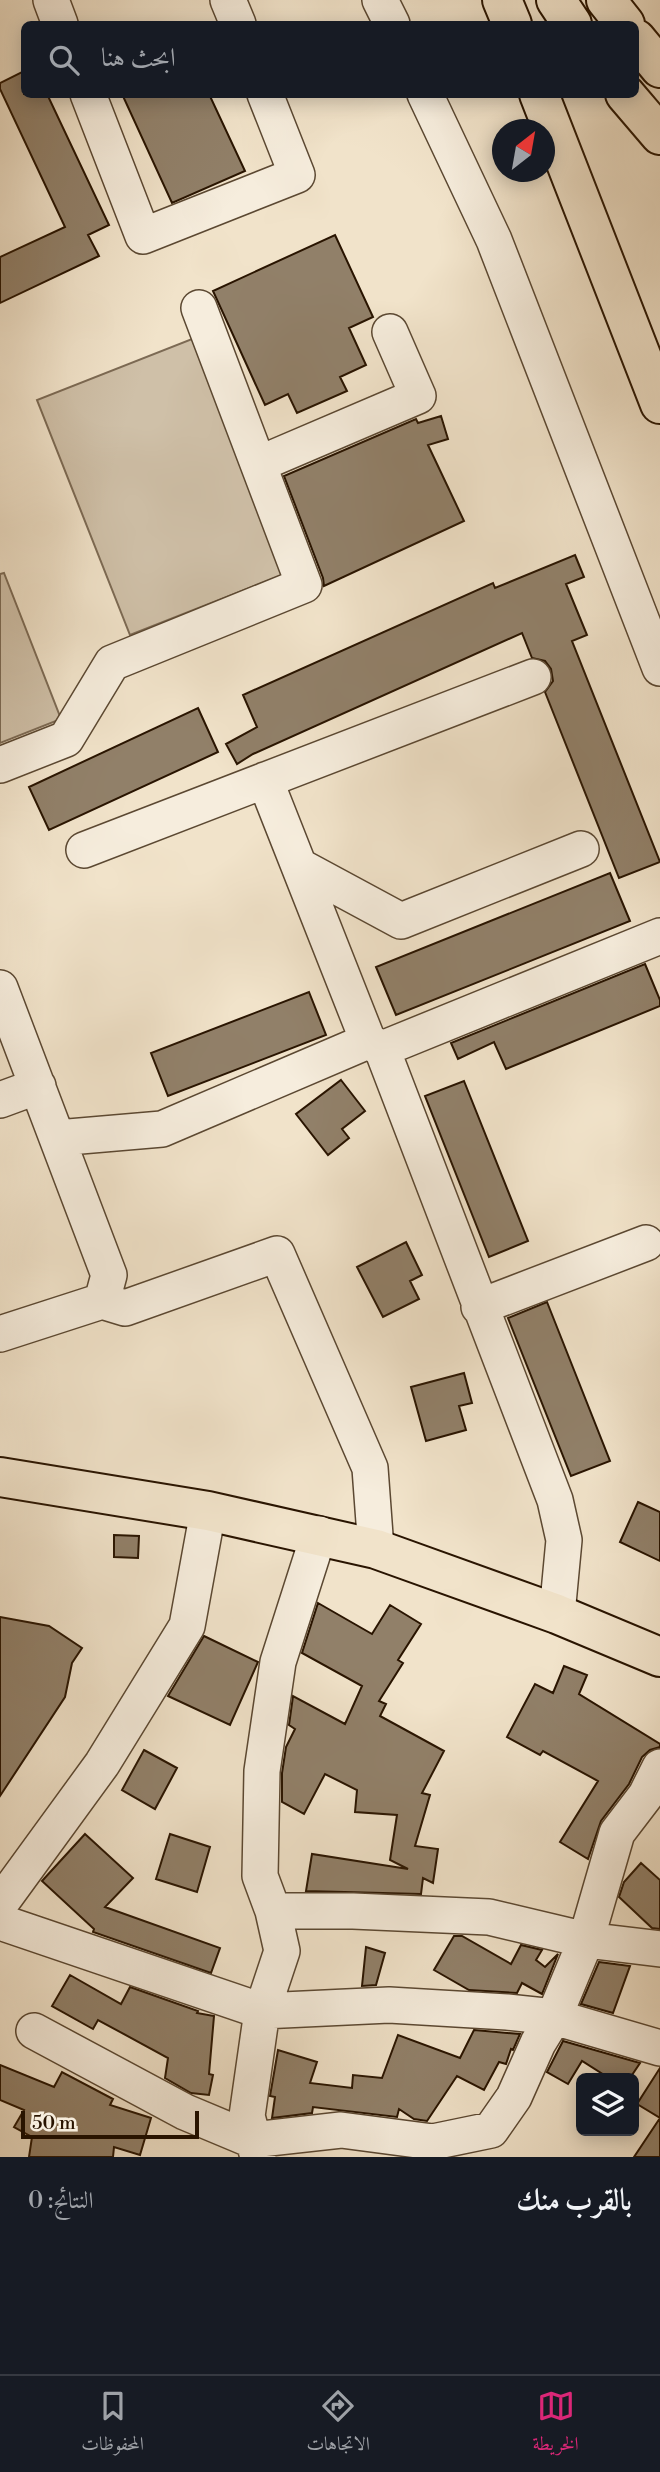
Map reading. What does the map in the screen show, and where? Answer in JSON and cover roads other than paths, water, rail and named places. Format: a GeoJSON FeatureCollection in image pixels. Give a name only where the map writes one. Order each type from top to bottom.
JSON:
{"type":"FeatureCollection","features":[{"type":"Feature","properties":{"kind":"main road"},"geometry":{"type":"LineString","coordinates":[[502,0],[511,21]]}},
{"type":"Feature","properties":{"kind":"main road"},"geometry":{"type":"LineString","coordinates":[[556,0],[570,21]]}},
{"type":"Feature","properties":{"kind":"main road"},"geometry":{"type":"LineString","coordinates":[[607,0],[623,21]]}},
{"type":"Feature","properties":{"kind":"main road"},"geometry":{"type":"LineString","coordinates":[[639,44],[660,68]]}},
{"type":"Feature","properties":{"kind":"main road"},"geometry":{"type":"LineString","coordinates":[[541,98],[652,361],[660,404]]}},
{"type":"Feature","properties":{"kind":"main road"},"geometry":{"type":"LineString","coordinates":[[628,98],[660,135]]}},
{"type":"Feature","properties":{"kind":"main road"},"geometry":{"type":"LineString","coordinates":[[0,1477],[208,1511],[376,1549],[557,1614],[660,1657]]}},
{"type":"Feature","properties":{"kind":"street"},"geometry":{"type":"LineString","coordinates":[[51,0],[60,21]]}},
{"type":"Feature","properties":{"kind":"street"},"geometry":{"type":"LineString","coordinates":[[228,0],[237,21]]}},
{"type":"Feature","properties":{"kind":"street"},"geometry":{"type":"LineString","coordinates":[[380,0],[390,21]]}},
{"type":"Feature","properties":{"kind":"street"},"geometry":{"type":"LineString","coordinates":[[90,98],[143,236],[297,175],[267,98]]}},
{"type":"Feature","properties":{"kind":"street"},"geometry":{"type":"LineString","coordinates":[[427,98],[495,240],[660,668]]}},
{"type":"Feature","properties":{"kind":"street"},"geometry":{"type":"LineString","coordinates":[[0,765],[66,739],[112,663],[304,585],[199,308]]}},
{"type":"Feature","properties":{"kind":"street"},"geometry":{"type":"LineString","coordinates":[[259,464],[418,396],[390,332]]}},
{"type":"Feature","properties":{"kind":"street"},"geometry":{"type":"LineString","coordinates":[[84,850],[533,677]]}},
{"type":"Feature","properties":{"kind":"street"},"geometry":{"type":"LineString","coordinates":[[265,780],[375,1045],[555,1500],[564,1540],[557,1614]]}},
{"type":"Feature","properties":{"kind":"street"},"geometry":{"type":"LineString","coordinates":[[299,866],[401,921],[582,849]]}},
{"type":"Feature","properties":{"kind":"street"},"geometry":{"type":"LineString","coordinates":[[57,1138],[162,1129],[660,936]]}},
{"type":"Feature","properties":{"kind":"street"},"geometry":{"type":"LineString","coordinates":[[0,988],[109,1275],[102,1301]]}},
{"type":"Feature","properties":{"kind":"street"},"geometry":{"type":"LineString","coordinates":[[0,1100],[38,1086]]}},
{"type":"Feature","properties":{"kind":"street"},"geometry":{"type":"LineString","coordinates":[[479,1307],[646,1243]]}},
{"type":"Feature","properties":{"kind":"street"},"geometry":{"type":"LineString","coordinates":[[0,1334],[102,1301],[125,1308],[277,1254],[370,1468],[376,1549]]}},
{"type":"Feature","properties":{"kind":"street"},"geometry":{"type":"LineString","coordinates":[[0,1904],[102,1764],[187,1626],[208,1511]]}},
{"type":"Feature","properties":{"kind":"street"},"geometry":{"type":"LineString","coordinates":[[255,2149],[247,2116],[262,2011],[282,1951],[273,1911],[260,1876],[262,1771],[278,1662],[319,1534]]}},
{"type":"Feature","properties":{"kind":"street"},"geometry":{"type":"LineString","coordinates":[[34,2031],[255,2149],[341,2130],[433,2142],[491,2130],[514,2097],[538,2043],[554,2017],[586,1940],[617,1833],[646,1795],[660,1767]]}},
{"type":"Feature","properties":{"kind":"street"},"geometry":{"type":"LineString","coordinates":[[273,1911],[354,1911],[489,1917],[586,1940],[659,1948]]}},
{"type":"Feature","properties":{"kind":"street"},"geometry":{"type":"LineString","coordinates":[[0,1922],[262,2011],[389,2005],[507,2012],[554,2017],[660,2048]]}}]}
